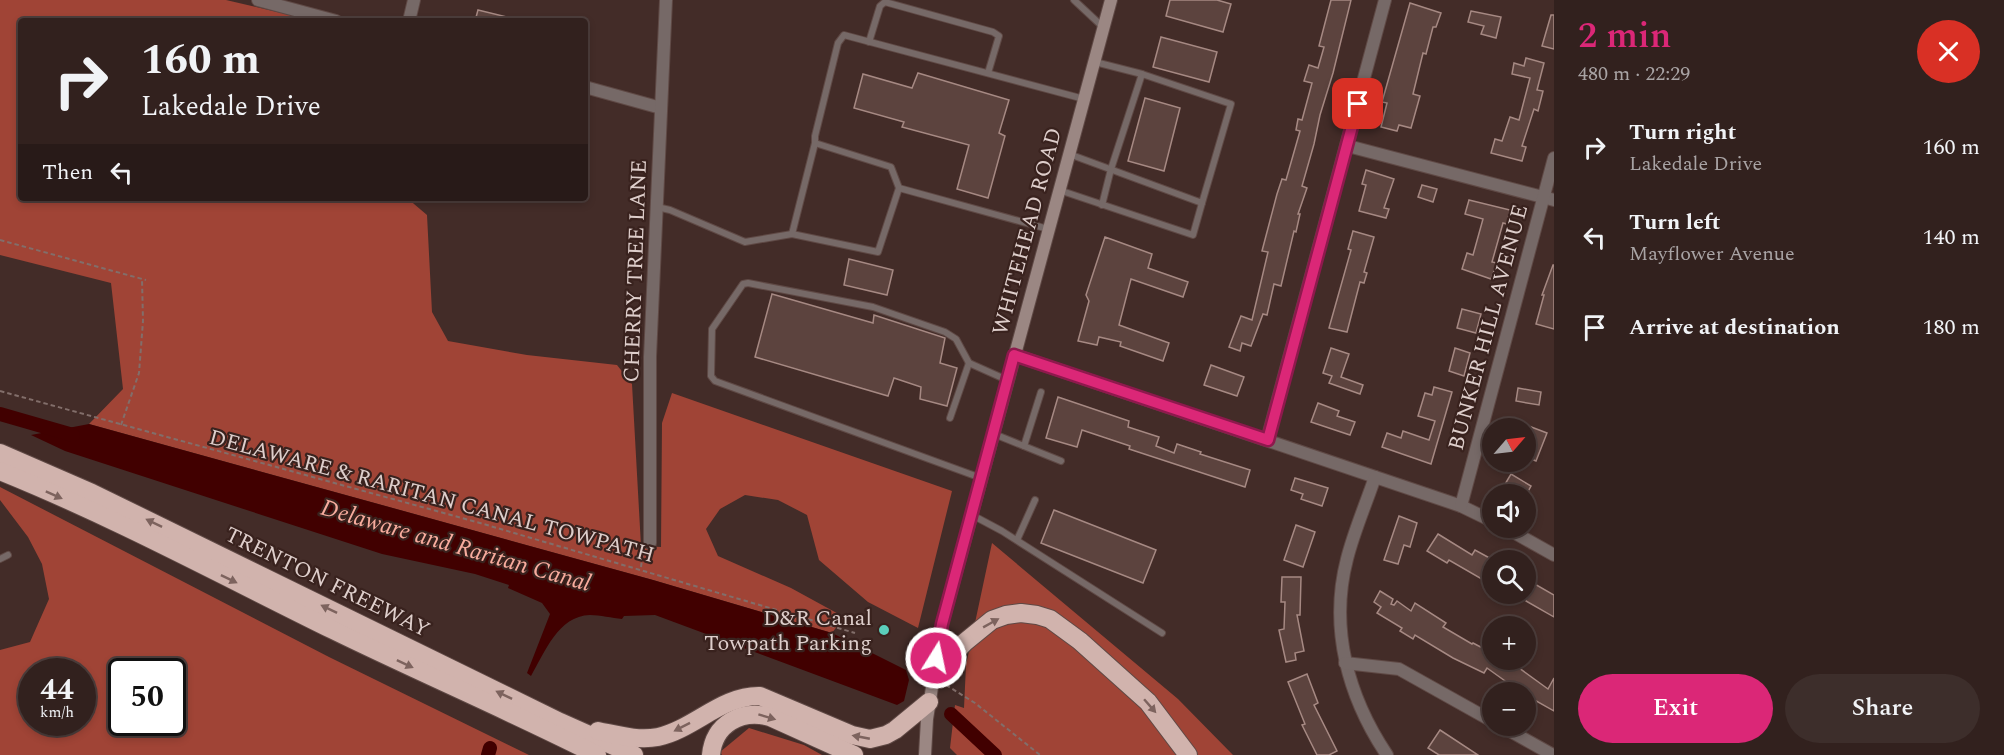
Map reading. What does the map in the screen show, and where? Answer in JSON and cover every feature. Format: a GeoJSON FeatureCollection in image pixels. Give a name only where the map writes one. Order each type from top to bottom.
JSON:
{"type":"FeatureCollection","features":[{"type":"Feature","properties":{"kind":"highway","name":"TRENTON FREEWAY"},"geometry":{"type":"LineString","coordinates":[[0,453],[92,493],[560,722],[633,755]]}},
{"type":"Feature","properties":{"kind":"highway","name":"TRENTON FREEWAY"},"geometry":{"type":"LineString","coordinates":[[0,471],[116,524],[359,643],[549,730],[597,755]]}},
{"type":"Feature","properties":{"kind":"highway"},"geometry":{"type":"LineString","coordinates":[[560,722],[641,739],[658,737],[673,732],[733,701],[760,696],[870,739],[886,735],[926,701],[966,642],[993,621],[1006,615],[1021,613],[1050,619],[1080,641],[1148,702],[1188,755]]}},
{"type":"Feature","properties":{"kind":"highway"},"geometry":{"type":"LineString","coordinates":[[711,755],[717,735],[724,726],[744,715],[759,714],[854,755]]}},
{"type":"Feature","properties":{"kind":"main road","name":"WHITEHEAD ROAD"},"geometry":{"type":"LineString","coordinates":[[925,755],[926,701],[942,624],[1111,0]]}},
{"type":"Feature","properties":{"kind":"street"},"geometry":{"type":"LineString","coordinates":[[258,0],[325,18]]}},
{"type":"Feature","properties":{"kind":"street"},"geometry":{"type":"LineString","coordinates":[[410,18],[414,0]]}},
{"type":"Feature","properties":{"kind":"street","name":"CHERRY TREE LANE"},"geometry":{"type":"LineString","coordinates":[[650,543],[650,357],[666,0]]}},
{"type":"Feature","properties":{"kind":"street"},"geometry":{"type":"LineString","coordinates":[[1268,440],[1385,0]]}},
{"type":"Feature","properties":{"kind":"street"},"geometry":{"type":"LineString","coordinates":[[588,88],[661,108]]}},
{"type":"Feature","properties":{"kind":"street"},"geometry":{"type":"LineString","coordinates":[[1348,146],[1549,199]]}},
{"type":"Feature","properties":{"kind":"street","name":"BUNKER HILL AVENUE"},"geometry":{"type":"LineString","coordinates":[[1461,506],[1549,199],[1554,158]]}},
{"type":"Feature","properties":{"kind":"street"},"geometry":{"type":"LineString","coordinates":[[1014,355],[1461,506],[1482,516]]}},
{"type":"Feature","properties":{"kind":"street"},"geometry":{"type":"LineString","coordinates":[[1375,477],[1347,559],[1342,588],[1341,617],[1345,663],[1358,703],[1372,734],[1387,755]]}},
{"type":"Feature","properties":{"kind":"street"},"geometry":{"type":"LineString","coordinates":[[1524,538],[1554,555]]}},
{"type":"Feature","properties":{"kind":"street"},"geometry":{"type":"LineString","coordinates":[[1345,663],[1399,669],[1482,715]]}},
{"type":"Feature","properties":{"kind":"street"},"geometry":{"type":"LineString","coordinates":[[1519,736],[1553,755]]}},
{"type":"Feature","properties":{"kind":"lane"},"geometry":{"type":"LineString","coordinates":[[1074,0],[1104,28]]}},
{"type":"Feature","properties":{"kind":"lane"},"geometry":{"type":"LineString","coordinates":[[869,42],[880,6],[885,2],[993,32],[999,36],[988,74]]}},
{"type":"Feature","properties":{"kind":"lane"},"geometry":{"type":"LineString","coordinates":[[792,234],[838,43],[844,35],[1084,99]]}},
{"type":"Feature","properties":{"kind":"lane"},"geometry":{"type":"LineString","coordinates":[[1058,190],[1193,235],[1231,104],[1142,74],[1095,62]]}},
{"type":"Feature","properties":{"kind":"lane"},"geometry":{"type":"LineString","coordinates":[[1102,205],[1111,169],[1142,74]]}},
{"type":"Feature","properties":{"kind":"lane"},"geometry":{"type":"LineString","coordinates":[[657,207],[670,210],[746,242],[792,234],[878,252],[899,188],[891,167],[815,143]]}},
{"type":"Feature","properties":{"kind":"lane"},"geometry":{"type":"LineString","coordinates":[[1069,153],[1202,203]]}},
{"type":"Feature","properties":{"kind":"lane"},"geometry":{"type":"LineString","coordinates":[[899,188],[1048,229]]}},
{"type":"Feature","properties":{"kind":"lane"},"geometry":{"type":"LineString","coordinates":[[981,478],[714,381],[711,376],[712,329],[740,286],[748,283],[873,307],[945,332],[956,339],[969,363],[1007,380]]}},
{"type":"Feature","properties":{"kind":"lane"},"geometry":{"type":"LineString","coordinates":[[950,418],[969,363]]}},
{"type":"Feature","properties":{"kind":"lane"},"geometry":{"type":"LineString","coordinates":[[1024,446],[1041,392]]}},
{"type":"Feature","properties":{"kind":"lane"},"geometry":{"type":"LineString","coordinates":[[993,434],[1061,461]]}},
{"type":"Feature","properties":{"kind":"lane"},"geometry":{"type":"LineString","coordinates":[[1017,540],[1035,500]]}},
{"type":"Feature","properties":{"kind":"lane"},"geometry":{"type":"LineString","coordinates":[[971,514],[1017,540],[1162,633]]}},
{"type":"Feature","properties":{"kind":"lane"},"geometry":{"type":"LineString","coordinates":[[0,559],[8,555]]}},
{"type":"Feature","properties":{"kind":"path"},"geometry":{"type":"LineString","coordinates":[[0,240],[146,280]]}},
{"type":"Feature","properties":{"kind":"path"},"geometry":{"type":"LineString","coordinates":[[121,425],[139,373],[143,321],[142,279]]}},
{"type":"Feature","properties":{"kind":"path","name":"DELAWARE & RARITAN CANAL TOWPATH"},"geometry":{"type":"LineString","coordinates":[[0,391],[480,523],[855,633]]}},
{"type":"Feature","properties":{"kind":"path"},"geometry":{"type":"LineString","coordinates":[[641,569],[642,554],[650,543]]}},
{"type":"Feature","properties":{"kind":"path"},"geometry":{"type":"LineString","coordinates":[[926,701],[975,704],[1040,755]]}},
{"type":"Feature","properties":{"kind":"shaded area"},"geometry":{"type":"Polygon","coordinates":[[[0,0],[226,0],[290,15],[290,18],[18,18],[18,201],[411,201],[427,215],[432,312],[448,341],[527,355],[617,365],[632,384],[641,546],[661,547],[662,423],[672,393],[952,491],[918,628],[868,602],[819,560],[807,515],[778,500],[745,495],[720,509],[706,529],[718,556],[791,588],[844,617],[832,633],[653,580],[89,424],[123,389],[111,283],[0,255],[0,0]]]}},
{"type":"Feature","properties":{"kind":"shaded area"},"geometry":{"type":"Polygon","coordinates":[[[0,487],[329,657],[529,755],[0,755],[0,650],[30,642],[49,599],[42,564],[28,537],[0,500],[0,487]]]}},
{"type":"Feature","properties":{"kind":"shaded area"},"geometry":{"type":"Polygon","coordinates":[[[992,543],[1178,699],[1233,755],[957,755],[950,748],[955,705],[964,708],[966,665],[992,543]]]}},
{"type":"Feature","properties":{"kind":"shaded area"},"geometry":{"type":"Polygon","coordinates":[[[749,728],[804,745],[822,755],[722,755],[720,752],[749,728]]]}},
{"type":"Feature","properties":{"kind":"water"},"geometry":{"type":"Polygon","coordinates":[[[89,424],[653,580],[832,633],[906,670],[909,680],[904,701],[897,705],[655,615],[624,616],[622,619],[598,615],[579,617],[561,628],[547,646],[531,676],[527,673],[550,614],[542,603],[508,588],[509,585],[475,574],[382,554],[65,451],[31,435],[89,424]]]}},
{"type":"Feature","properties":{"kind":"building"},"geometry":{"type":"Polygon","coordinates":[[[1170,0],[1217,0],[1231,4],[1223,32],[1166,16],[1170,0]]]}},
{"type":"Feature","properties":{"kind":"building"},"geometry":{"type":"Polygon","coordinates":[[[1331,0],[1351,0],[1302,186],[1307,188],[1298,214],[1300,214],[1296,232],[1294,231],[1281,286],[1274,284],[1267,315],[1263,314],[1251,346],[1242,343],[1240,351],[1229,347],[1241,316],[1252,320],[1268,252],[1262,251],[1277,194],[1282,179],[1286,180],[1300,131],[1296,130],[1298,119],[1302,120],[1312,83],[1304,81],[1309,65],[1318,68],[1324,47],[1319,46],[1331,0]]]}},
{"type":"Feature","properties":{"kind":"building"},"geometry":{"type":"Polygon","coordinates":[[[1410,3],[1441,13],[1436,27],[1433,27],[1426,54],[1423,53],[1413,94],[1420,96],[1411,128],[1399,125],[1397,131],[1381,127],[1387,103],[1382,102],[1410,3]]]}},
{"type":"Feature","properties":{"kind":"building"},"geometry":{"type":"Polygon","coordinates":[[[478,10],[507,17],[507,18],[476,18],[478,10]]]}},
{"type":"Feature","properties":{"kind":"building"},"geometry":{"type":"Polygon","coordinates":[[[1471,11],[1501,17],[1496,38],[1481,34],[1484,26],[1468,22],[1471,11]]]}},
{"type":"Feature","properties":{"kind":"building"},"geometry":{"type":"Polygon","coordinates":[[[1551,15],[1554,15],[1554,49],[1542,46],[1551,15]]]}},
{"type":"Feature","properties":{"kind":"building"},"geometry":{"type":"Polygon","coordinates":[[[1161,37],[1217,52],[1209,82],[1153,67],[1161,37]]]}},
{"type":"Feature","properties":{"kind":"building"},"geometry":{"type":"Polygon","coordinates":[[[1526,58],[1544,63],[1537,90],[1543,91],[1538,111],[1534,109],[1522,146],[1526,147],[1522,161],[1491,153],[1495,139],[1502,141],[1510,117],[1519,120],[1530,78],[1512,74],[1514,63],[1524,66],[1526,58]]]}},
{"type":"Feature","properties":{"kind":"building"},"geometry":{"type":"Polygon","coordinates":[[[918,73],[1009,100],[999,133],[1005,136],[988,198],[957,189],[969,145],[902,127],[904,122],[854,108],[863,74],[912,88],[918,73]]]}},
{"type":"Feature","properties":{"kind":"building"},"geometry":{"type":"Polygon","coordinates":[[[1145,98],[1180,108],[1164,171],[1128,161],[1145,98]]]}},
{"type":"Feature","properties":{"kind":"building"},"geometry":{"type":"Polygon","coordinates":[[[1366,170],[1394,179],[1384,208],[1389,209],[1386,218],[1359,211],[1366,185],[1362,184],[1366,170]]]}},
{"type":"Feature","properties":{"kind":"building"},"geometry":{"type":"Polygon","coordinates":[[[1422,185],[1437,189],[1433,202],[1418,197],[1422,185]]]}},
{"type":"Feature","properties":{"kind":"building"},"geometry":{"type":"Polygon","coordinates":[[[1469,200],[1510,210],[1507,224],[1503,223],[1492,262],[1497,263],[1491,279],[1462,269],[1467,253],[1473,255],[1483,219],[1465,214],[1469,200]]]}},
{"type":"Feature","properties":{"kind":"building"},"geometry":{"type":"Polygon","coordinates":[[[1353,231],[1374,237],[1364,272],[1367,273],[1364,283],[1360,282],[1347,332],[1329,328],[1351,250],[1348,249],[1353,231]]]}},
{"type":"Feature","properties":{"kind":"building"},"geometry":{"type":"Polygon","coordinates":[[[1105,237],[1152,254],[1148,268],[1188,282],[1183,297],[1131,279],[1119,325],[1169,343],[1163,361],[1120,346],[1121,342],[1099,337],[1097,345],[1078,341],[1089,301],[1086,295],[1105,237]]]}},
{"type":"Feature","properties":{"kind":"building"},"geometry":{"type":"Polygon","coordinates":[[[849,259],[893,270],[887,295],[844,285],[849,259]]]}},
{"type":"Feature","properties":{"kind":"building"},"geometry":{"type":"Polygon","coordinates":[[[1553,265],[1554,329],[1536,324],[1544,295],[1542,295],[1553,265]]]}},
{"type":"Feature","properties":{"kind":"building"},"geometry":{"type":"Polygon","coordinates":[[[772,294],[873,323],[874,315],[945,338],[940,363],[957,368],[947,406],[920,399],[921,387],[894,378],[888,396],[755,357],[772,294]]]}},
{"type":"Feature","properties":{"kind":"building"},"geometry":{"type":"Polygon","coordinates":[[[1462,309],[1481,314],[1476,333],[1457,328],[1462,309]]]}},
{"type":"Feature","properties":{"kind":"building"},"geometry":{"type":"Polygon","coordinates":[[[1331,348],[1349,354],[1341,377],[1363,385],[1360,394],[1329,383],[1332,376],[1323,373],[1331,348]]]}},
{"type":"Feature","properties":{"kind":"building"},"geometry":{"type":"Polygon","coordinates":[[[1455,348],[1470,353],[1464,376],[1449,371],[1455,348]]]}},
{"type":"Feature","properties":{"kind":"building"},"geometry":{"type":"Polygon","coordinates":[[[1211,365],[1244,377],[1237,396],[1204,385],[1211,365]]]}},
{"type":"Feature","properties":{"kind":"building"},"geometry":{"type":"Polygon","coordinates":[[[1434,387],[1452,392],[1431,464],[1382,447],[1387,433],[1401,438],[1403,431],[1429,440],[1435,421],[1418,416],[1425,393],[1432,395],[1434,387]]]}},
{"type":"Feature","properties":{"kind":"building"},"geometry":{"type":"Polygon","coordinates":[[[1518,388],[1541,392],[1539,405],[1516,401],[1518,388]]]}},
{"type":"Feature","properties":{"kind":"building"},"geometry":{"type":"Polygon","coordinates":[[[1058,397],[1129,421],[1128,427],[1159,437],[1156,446],[1174,453],[1177,444],[1250,470],[1245,487],[1129,449],[1130,446],[1082,430],[1077,447],[1046,438],[1058,397]]]}},
{"type":"Feature","properties":{"kind":"building"},"geometry":{"type":"Polygon","coordinates":[[[1318,403],[1339,411],[1337,416],[1355,422],[1350,435],[1311,422],[1318,403]]]}},
{"type":"Feature","properties":{"kind":"building"},"geometry":{"type":"Polygon","coordinates":[[[1536,429],[1547,433],[1536,461],[1536,429]]]}},
{"type":"Feature","properties":{"kind":"building"},"geometry":{"type":"Polygon","coordinates":[[[1511,474],[1528,484],[1505,484],[1511,474]]]}},
{"type":"Feature","properties":{"kind":"building"},"geometry":{"type":"Polygon","coordinates":[[[1295,478],[1328,488],[1322,506],[1301,499],[1303,494],[1291,490],[1295,478]]]}},
{"type":"Feature","properties":{"kind":"building"},"geometry":{"type":"Polygon","coordinates":[[[1054,510],[1156,550],[1143,583],[1041,543],[1054,510]]]}},
{"type":"Feature","properties":{"kind":"building"},"geometry":{"type":"Polygon","coordinates":[[[1399,516],[1417,523],[1410,547],[1404,545],[1398,564],[1384,560],[1399,516]]]}},
{"type":"Feature","properties":{"kind":"building"},"geometry":{"type":"Polygon","coordinates":[[[1296,525],[1315,532],[1303,567],[1284,560],[1296,525]]]}},
{"type":"Feature","properties":{"kind":"building"},"geometry":{"type":"Polygon","coordinates":[[[1438,534],[1472,555],[1475,550],[1482,554],[1482,579],[1449,560],[1447,563],[1427,551],[1438,534]]]}},
{"type":"Feature","properties":{"kind":"building"},"geometry":{"type":"Polygon","coordinates":[[[1282,577],[1301,577],[1300,615],[1297,615],[1304,651],[1295,653],[1296,660],[1286,662],[1279,630],[1284,629],[1285,602],[1281,602],[1282,577]]]}},
{"type":"Feature","properties":{"kind":"building"},"geometry":{"type":"Polygon","coordinates":[[[1536,585],[1554,595],[1554,617],[1531,604],[1536,604],[1536,585]]]}},
{"type":"Feature","properties":{"kind":"building"},"geometry":{"type":"Polygon","coordinates":[[[1380,591],[1393,599],[1391,604],[1394,605],[1397,601],[1411,611],[1415,603],[1446,623],[1443,627],[1482,648],[1482,670],[1486,670],[1484,673],[1453,658],[1415,635],[1413,639],[1400,631],[1402,628],[1377,613],[1381,607],[1374,602],[1380,591]]]}},
{"type":"Feature","properties":{"kind":"building"},"geometry":{"type":"Polygon","coordinates":[[[1490,670],[1522,670],[1548,689],[1554,678],[1554,711],[1536,701],[1536,682],[1507,682],[1490,670]]]}},
{"type":"Feature","properties":{"kind":"building"},"geometry":{"type":"Polygon","coordinates":[[[1307,674],[1318,703],[1314,705],[1337,751],[1329,755],[1317,755],[1302,725],[1305,724],[1288,682],[1307,674]]]}},
{"type":"Feature","properties":{"kind":"building"},"geometry":{"type":"Polygon","coordinates":[[[1440,730],[1478,755],[1439,755],[1428,748],[1440,730]]]}},
{"type":"Feature","properties":{"kind":"waterway","name":"Delaware and Raritan Canal"},"geometry":{"type":"LineString","coordinates":[[0,414],[73,435]]}},
{"type":"Feature","properties":{"kind":"waterway","name":"Delaware and Raritan Canal"},"geometry":{"type":"LineString","coordinates":[[951,714],[995,755]]}},
{"type":"Feature","properties":{"kind":"waterway"},"geometry":{"type":"LineString","coordinates":[[488,755],[490,748]]}},
{"type":"Feature","properties":{"kind":"place","name":"D&R Canal Towpath Parking"},"geometry":{"type":"Point","coordinates":[884,630]}},
{"type":"Feature","properties":{"kind":"route"},"geometry":{"type":"LineString","coordinates":[[936,658],[942,624],[1014,355],[1268,440],[1358,104]]}}]}
